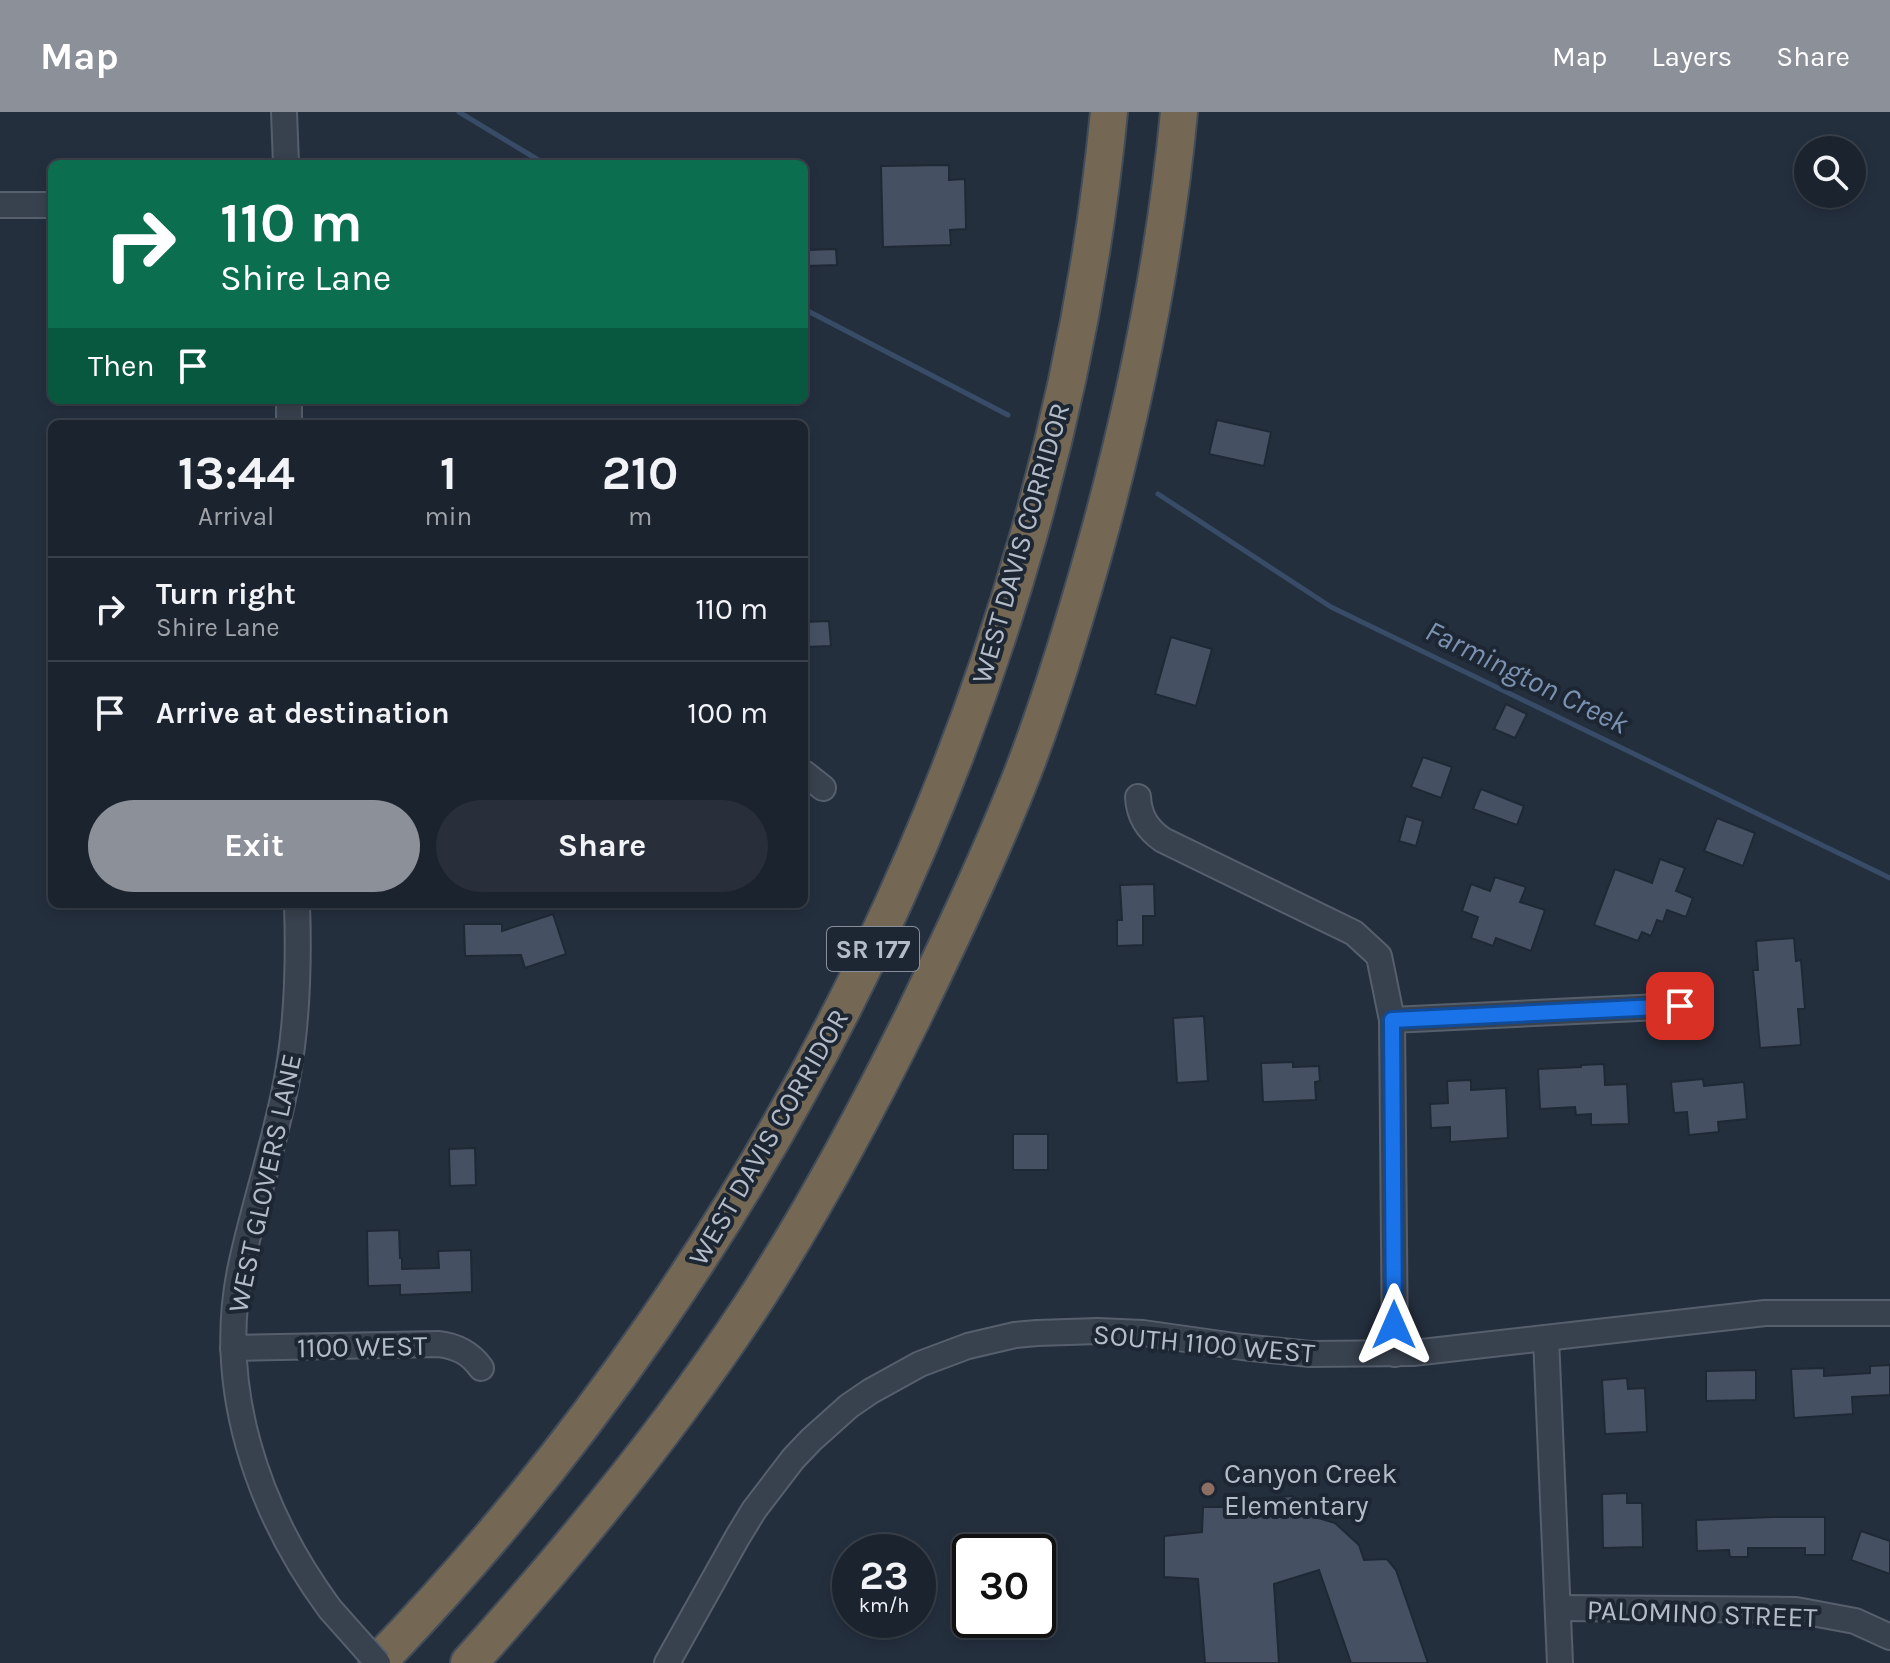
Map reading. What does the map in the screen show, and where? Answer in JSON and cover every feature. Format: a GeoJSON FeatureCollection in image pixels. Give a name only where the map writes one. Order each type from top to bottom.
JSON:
{"type":"FeatureCollection","features":[{"type":"Feature","properties":{"kind":"highway","name":"WEST DAVIS CORRIDOR"},"geometry":{"type":"LineString","coordinates":[[377,1663],[459,1575],[521,1501],[666,1306],[733,1204],[795,1100],[885,924],[963,733],[1028,533],[1053,439],[1076,330],[1098,206],[1109,112]]}},
{"type":"Feature","properties":{"kind":"highway","name":"SR 177"},"geometry":{"type":"LineString","coordinates":[[469,1663],[610,1500],[704,1376],[759,1295],[853,1136],[978,879],[1024,770],[1049,699],[1112,485],[1155,285],[1179,112]]}},
{"type":"Feature","properties":{"kind":"street"},"geometry":{"type":"LineString","coordinates":[[284,112],[286,160]]}},
{"type":"Feature","properties":{"kind":"street"},"geometry":{"type":"LineString","coordinates":[[0,205],[48,205]]}},
{"type":"Feature","properties":{"kind":"street"},"geometry":{"type":"LineString","coordinates":[[1138,797],[1143,820],[1163,840],[1354,933],[1379,956],[1392,1020],[1395,1354]]}},
{"type":"Feature","properties":{"kind":"street","name":"WEST GLOVERS LANE"},"geometry":{"type":"LineString","coordinates":[[297,908],[299,965],[294,1039],[279,1118],[241,1263],[233,1348],[245,1433],[278,1526],[298,1563],[330,1609],[377,1663]]}},
{"type":"Feature","properties":{"kind":"street"},"geometry":{"type":"LineString","coordinates":[[1392,1020],[1680,1006]]}},
{"type":"Feature","properties":{"kind":"street","name":"SOUTH 1100 WEST"},"geometry":{"type":"LineString","coordinates":[[667,1663],[742,1529],[773,1484],[811,1440],[849,1406],[883,1384],[944,1354],[991,1340],[1059,1331],[1143,1333],[1310,1354],[1395,1354],[1447,1351],[1765,1313],[1890,1313]]}},
{"type":"Feature","properties":{"kind":"street"},"geometry":{"type":"LineString","coordinates":[[1546,1338],[1560,1663]]}},
{"type":"Feature","properties":{"kind":"street","name":"1100 WEST"},"geometry":{"type":"LineString","coordinates":[[233,1348],[438,1344],[465,1352],[481,1368]]}},
{"type":"Feature","properties":{"kind":"street","name":"PALOMINO STREET"},"geometry":{"type":"LineString","coordinates":[[1558,1608],[1796,1610],[1855,1621],[1890,1637]]}},
{"type":"Feature","properties":{"kind":"building"},"geometry":{"type":"Polygon","coordinates":[[[949,165],[949,180],[965,179],[966,229],[950,230],[951,245],[883,247],[881,166],[949,165]]]}},
{"type":"Feature","properties":{"kind":"building"},"geometry":{"type":"Polygon","coordinates":[[[836,249],[837,265],[808,266],[808,250],[836,249]]]}},
{"type":"Feature","properties":{"kind":"building"},"geometry":{"type":"Polygon","coordinates":[[[1217,420],[1271,432],[1264,466],[1209,454],[1217,420]]]}},
{"type":"Feature","properties":{"kind":"building"},"geometry":{"type":"Polygon","coordinates":[[[829,621],[831,646],[808,647],[808,622],[829,621]]]}},
{"type":"Feature","properties":{"kind":"building"},"geometry":{"type":"Polygon","coordinates":[[[1171,637],[1212,649],[1196,706],[1155,694],[1171,637]]]}},
{"type":"Feature","properties":{"kind":"building"},"geometry":{"type":"Polygon","coordinates":[[[1506,704],[1527,714],[1515,738],[1494,729],[1506,704]]]}},
{"type":"Feature","properties":{"kind":"building"},"geometry":{"type":"Polygon","coordinates":[[[1423,757],[1452,767],[1441,798],[1411,787],[1423,757]]]}},
{"type":"Feature","properties":{"kind":"building"},"geometry":{"type":"Polygon","coordinates":[[[1481,789],[1524,806],[1517,825],[1473,809],[1481,789]]]}},
{"type":"Feature","properties":{"kind":"building"},"geometry":{"type":"Polygon","coordinates":[[[1406,816],[1423,821],[1416,846],[1399,841],[1406,816]]]}},
{"type":"Feature","properties":{"kind":"building"},"geometry":{"type":"Polygon","coordinates":[[[1717,818],[1755,833],[1743,866],[1704,851],[1717,818]]]}},
{"type":"Feature","properties":{"kind":"building"},"geometry":{"type":"Polygon","coordinates":[[[1660,859],[1685,868],[1676,891],[1693,898],[1686,917],[1667,910],[1663,922],[1657,920],[1651,936],[1642,932],[1638,941],[1594,925],[1615,869],[1652,883],[1660,859]]]}},
{"type":"Feature","properties":{"kind":"building"},"geometry":{"type":"Polygon","coordinates":[[[1495,877],[1526,887],[1520,902],[1545,910],[1531,951],[1496,938],[1493,946],[1471,938],[1478,917],[1462,911],[1471,884],[1490,891],[1495,877]]]}},
{"type":"Feature","properties":{"kind":"building"},"geometry":{"type":"Polygon","coordinates":[[[1154,884],[1155,916],[1143,916],[1143,945],[1117,946],[1117,920],[1122,920],[1120,885],[1154,884]]]}},
{"type":"Feature","properties":{"kind":"building"},"geometry":{"type":"Polygon","coordinates":[[[553,914],[566,954],[525,968],[521,955],[465,956],[464,924],[502,924],[502,931],[553,914]]]}},
{"type":"Feature","properties":{"kind":"building"},"geometry":{"type":"Polygon","coordinates":[[[1794,938],[1796,961],[1801,960],[1805,1009],[1798,1009],[1801,1045],[1760,1048],[1753,970],[1758,970],[1756,941],[1794,938]]]}},
{"type":"Feature","properties":{"kind":"building"},"geometry":{"type":"Polygon","coordinates":[[[1204,1016],[1208,1081],[1177,1083],[1173,1018],[1204,1016]]]}},
{"type":"Feature","properties":{"kind":"building"},"geometry":{"type":"Polygon","coordinates":[[[1293,1062],[1293,1067],[1319,1066],[1320,1081],[1315,1082],[1316,1100],[1263,1102],[1261,1063],[1293,1062]]]}},
{"type":"Feature","properties":{"kind":"building"},"geometry":{"type":"Polygon","coordinates":[[[1604,1064],[1605,1085],[1627,1084],[1629,1124],[1591,1125],[1591,1114],[1576,1115],[1575,1107],[1540,1109],[1538,1069],[1604,1064]]]}},
{"type":"Feature","properties":{"kind":"building"},"geometry":{"type":"Polygon","coordinates":[[[1703,1079],[1704,1086],[1744,1082],[1747,1119],[1718,1122],[1719,1132],[1689,1135],[1687,1112],[1674,1113],[1671,1082],[1703,1079]]]}},
{"type":"Feature","properties":{"kind":"building"},"geometry":{"type":"Polygon","coordinates":[[[1471,1080],[1471,1090],[1506,1088],[1508,1138],[1450,1142],[1450,1127],[1431,1128],[1430,1104],[1448,1103],[1447,1081],[1471,1080]]]}},
{"type":"Feature","properties":{"kind":"building"},"geometry":{"type":"Polygon","coordinates":[[[1013,1134],[1048,1134],[1048,1170],[1013,1170],[1013,1134]]]}},
{"type":"Feature","properties":{"kind":"building"},"geometry":{"type":"Polygon","coordinates":[[[475,1148],[476,1185],[450,1186],[449,1149],[475,1148]]]}},
{"type":"Feature","properties":{"kind":"building"},"geometry":{"type":"Polygon","coordinates":[[[399,1230],[402,1269],[439,1268],[438,1251],[471,1250],[472,1292],[400,1295],[400,1285],[368,1286],[367,1231],[399,1230]]]}},
{"type":"Feature","properties":{"kind":"building"},"geometry":{"type":"Polygon","coordinates":[[[1890,1365],[1890,1395],[1852,1397],[1853,1414],[1794,1418],[1791,1369],[1824,1368],[1824,1376],[1870,1373],[1870,1366],[1890,1365]]]}},
{"type":"Feature","properties":{"kind":"building"},"geometry":{"type":"Polygon","coordinates":[[[1756,1370],[1756,1400],[1706,1401],[1706,1371],[1756,1370]]]}},
{"type":"Feature","properties":{"kind":"building"},"geometry":{"type":"Polygon","coordinates":[[[1627,1378],[1628,1389],[1645,1388],[1647,1432],[1605,1434],[1602,1380],[1627,1378]]]}},
{"type":"Feature","properties":{"kind":"building"},"geometry":{"type":"Polygon","coordinates":[[[1627,1493],[1627,1503],[1642,1503],[1643,1547],[1603,1548],[1602,1494],[1627,1493]]]}},
{"type":"Feature","properties":{"kind":"building","name":"Canyon Creek Elementary"},"geometry":{"type":"Polygon","coordinates":[[[1293,1496],[1295,1511],[1335,1523],[1359,1545],[1364,1560],[1387,1559],[1396,1570],[1428,1663],[1351,1663],[1319,1570],[1274,1584],[1279,1663],[1205,1663],[1198,1579],[1164,1577],[1164,1536],[1202,1532],[1203,1507],[1234,1507],[1234,1500],[1293,1496]]]}},
{"type":"Feature","properties":{"kind":"building"},"geometry":{"type":"Polygon","coordinates":[[[1825,1517],[1825,1555],[1805,1555],[1805,1548],[1748,1548],[1748,1557],[1730,1557],[1729,1550],[1697,1551],[1696,1520],[1825,1517]]]}},
{"type":"Feature","properties":{"kind":"building"},"geometry":{"type":"Polygon","coordinates":[[[1861,1531],[1890,1541],[1890,1574],[1851,1560],[1861,1531]]]}},
{"type":"Feature","properties":{"kind":"waterway","name":"Farmington Creek"},"geometry":{"type":"LineString","coordinates":[[459,112],[538,160]]}},
{"type":"Feature","properties":{"kind":"waterway","name":"Farmington Creek"},"geometry":{"type":"LineString","coordinates":[[808,311],[1008,415]]}},
{"type":"Feature","properties":{"kind":"waterway","name":"Farmington Creek"},"geometry":{"type":"LineString","coordinates":[[1158,494],[1331,607],[1890,878]]}},
{"type":"Feature","properties":{"kind":"place","name":"Canyon Creek Elementary"},"geometry":{"type":"Point","coordinates":[1208,1489]}},
{"type":"Feature","properties":{"kind":"route"},"geometry":{"type":"LineString","coordinates":[[1394,1325],[1392,1020],[1680,1006]]}}]}
